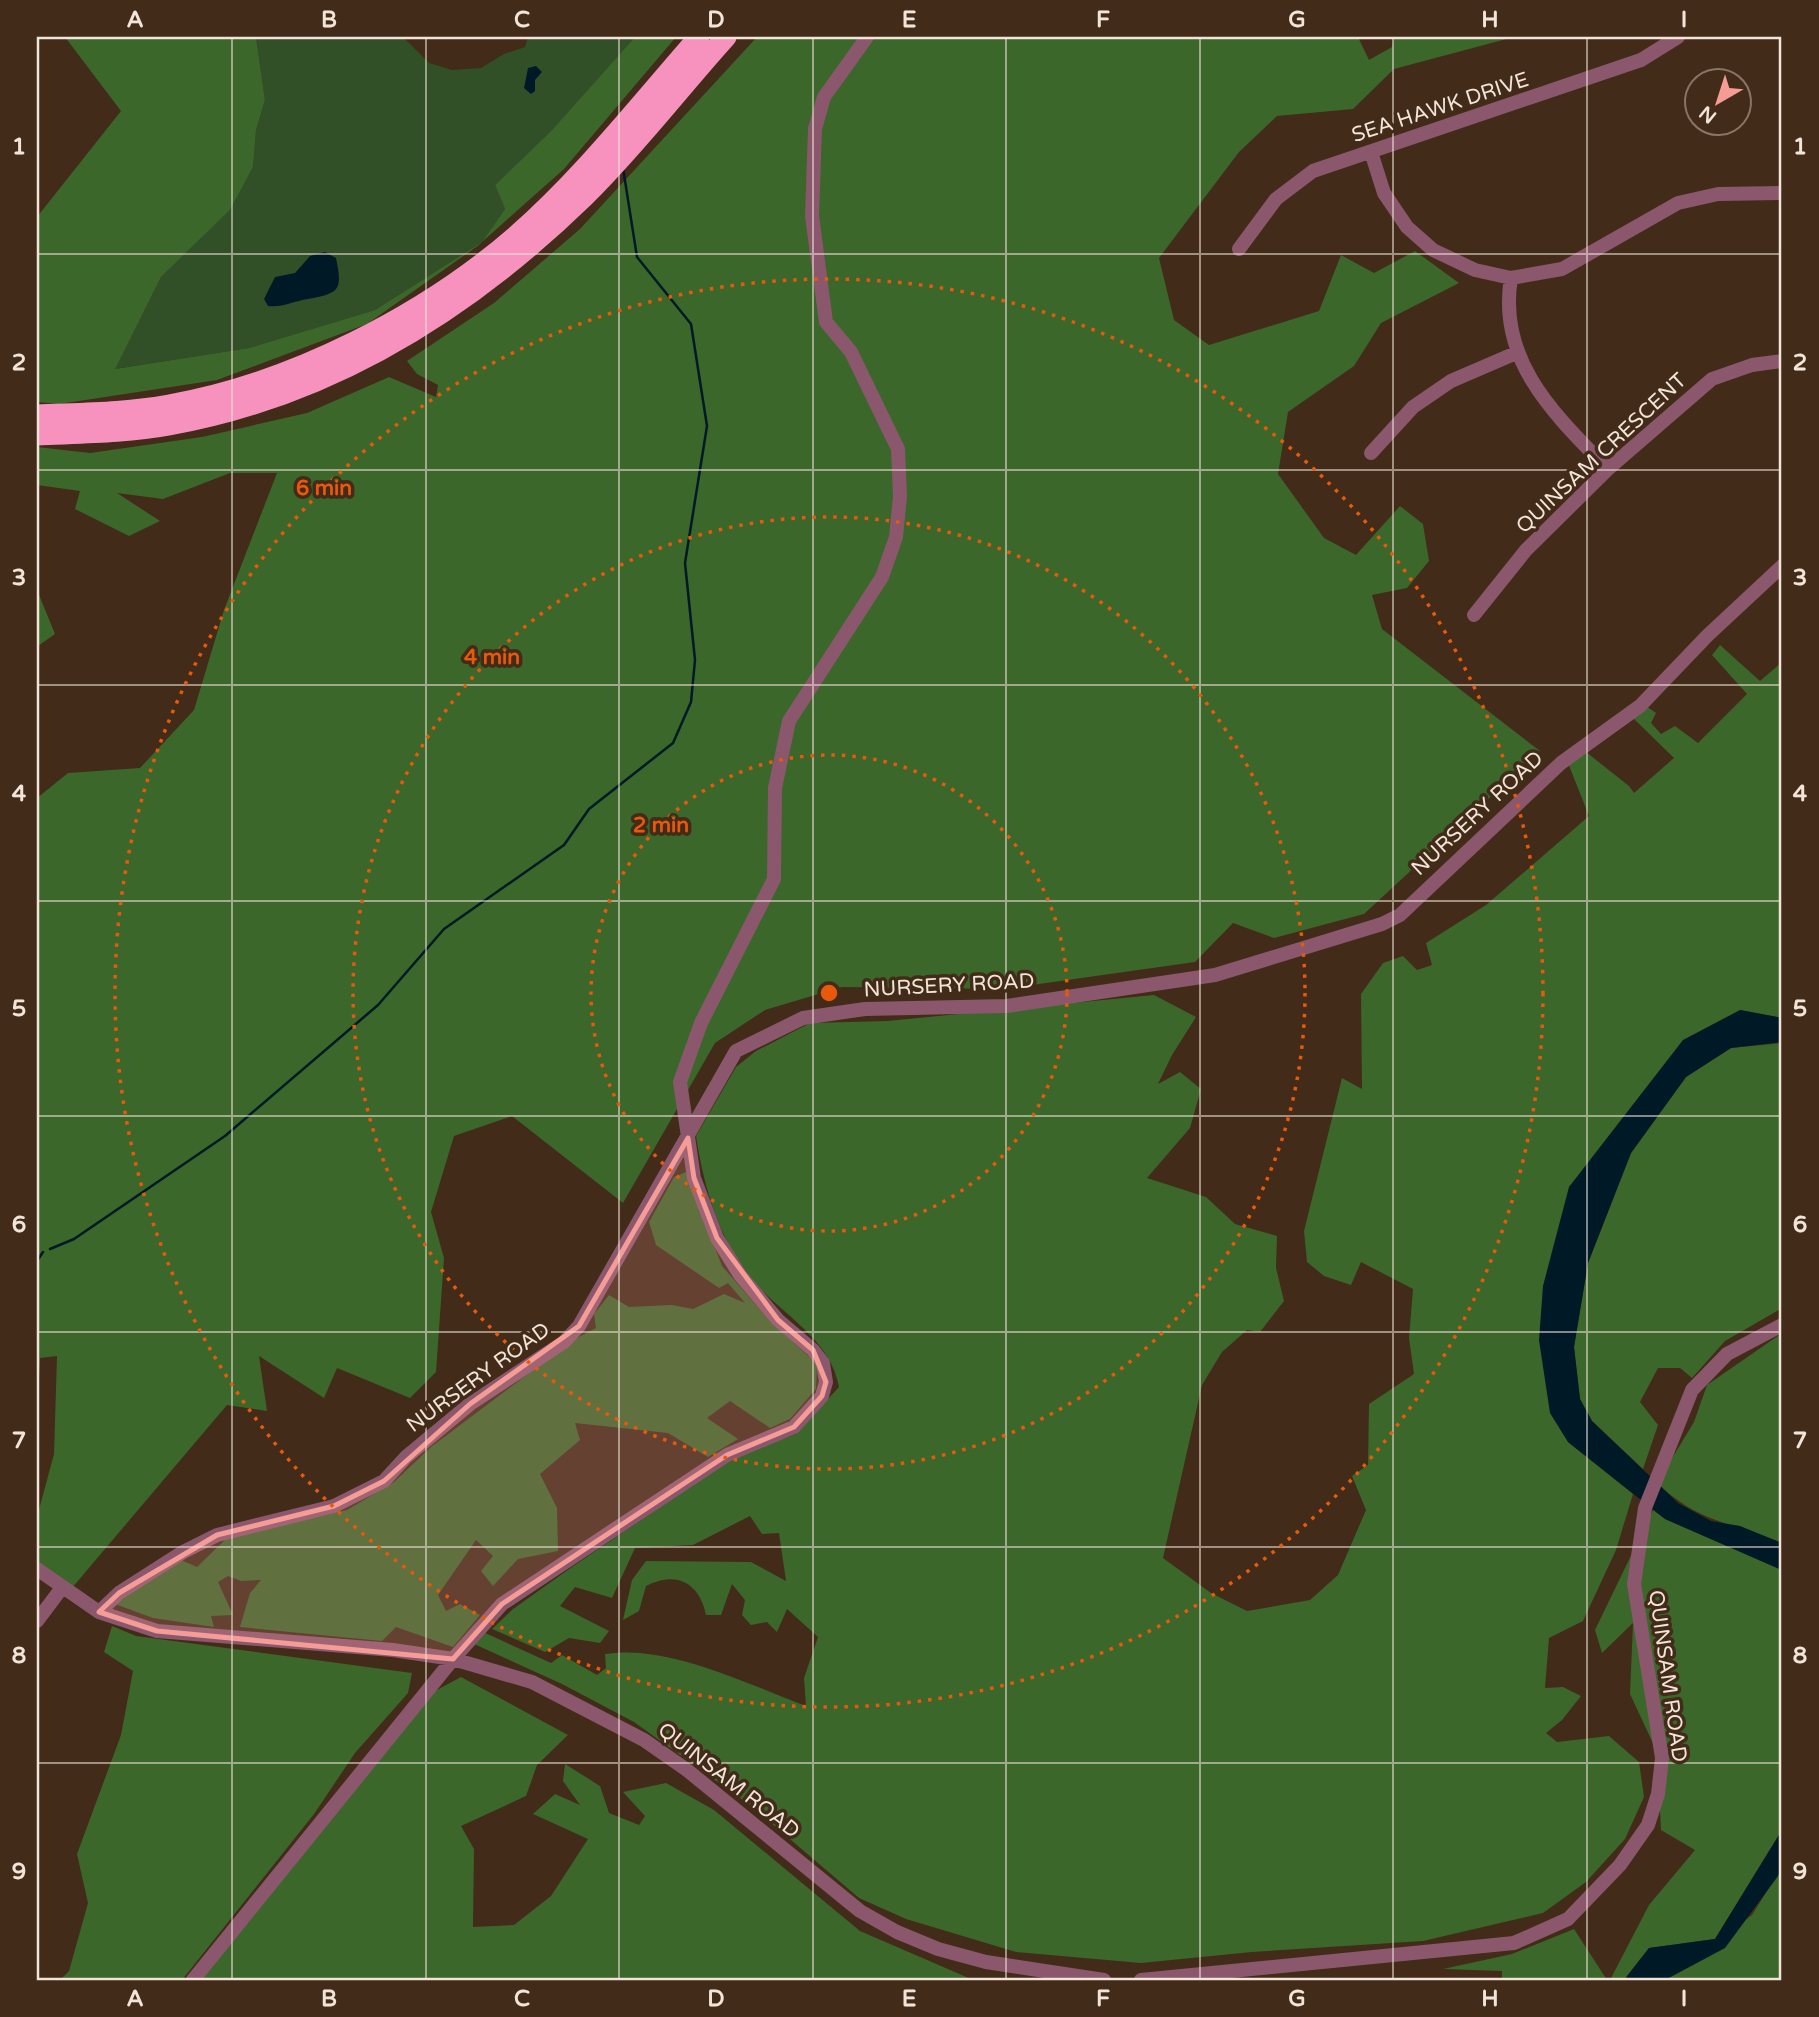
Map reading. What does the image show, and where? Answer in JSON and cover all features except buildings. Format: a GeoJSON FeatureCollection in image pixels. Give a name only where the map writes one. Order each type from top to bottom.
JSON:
{"type":"FeatureCollection","features":[{"type":"Feature","properties":{"kind":"highway"},"geometry":{"type":"LineString","coordinates":[[37,415],[168,405],[233,390],[306,363],[380,328],[463,276],[516,236],[572,182],[699,37]]}},
{"type":"Feature","properties":{"kind":"highway"},"geometry":{"type":"LineString","coordinates":[[37,435],[167,426],[240,409],[312,385],[389,346],[475,291],[531,247],[588,194],[726,37]]}},
{"type":"Feature","properties":{"kind":"street"},"geometry":{"type":"LineString","coordinates":[[193,1980],[453,1659],[502,1604],[727,1455],[794,1427],[822,1396],[826,1382],[823,1363],[755,1293],[717,1238],[694,1178],[680,1083],[701,1023],[774,879],[775,789],[789,721],[881,577],[896,537],[900,495],[898,449],[851,352],[826,322],[812,216],[815,129],[824,97],[867,37]]}},
{"type":"Feature","properties":{"kind":"street","name":"SEA HAWK DRIVE"},"geometry":{"type":"LineString","coordinates":[[1239,249],[1276,198],[1294,182],[1313,171],[1641,60],[1678,37]]}},
{"type":"Feature","properties":{"kind":"street"},"geometry":{"type":"LineString","coordinates":[[1371,152],[1384,193],[1407,227],[1433,250],[1475,270],[1511,278],[1562,269],[1678,202],[1718,194],[1782,193]]}},
{"type":"Feature","properties":{"kind":"street"},"geometry":{"type":"LineString","coordinates":[[1511,278],[1509,317],[1516,353],[1549,408],[1608,469]]}},
{"type":"Feature","properties":{"kind":"street"},"geometry":{"type":"LineString","coordinates":[[1371,453],[1413,407],[1451,381],[1516,353]]}},
{"type":"Feature","properties":{"kind":"street","name":"QUINSAM CRESCENT"},"geometry":{"type":"LineString","coordinates":[[1474,615],[1526,550],[1608,469],[1712,379],[1752,365],[1782,361]]}},
{"type":"Feature","properties":{"kind":"street","name":"NURSERY ROAD"},"geometry":{"type":"LineString","coordinates":[[99,1612],[118,1593],[183,1552],[217,1535],[334,1506],[384,1481],[406,1457],[470,1404],[564,1342],[579,1326],[736,1051],[803,1018],[865,1009],[1007,1006],[1215,975],[1382,924],[1400,915],[1562,763],[1640,706],[1707,636],[1782,566]]}},
{"type":"Feature","properties":{"kind":"street","name":"QUINSAM ROAD"},"geometry":{"type":"LineString","coordinates":[[1141,1980],[1514,1943],[1568,1919],[1620,1865],[1648,1825],[1658,1794],[1662,1758],[1634,1584],[1645,1508],[1661,1462],[1692,1390],[1727,1354],[1782,1325]]}},
{"type":"Feature","properties":{"kind":"street","name":"QUINSAM ROAD"},"geometry":{"type":"LineString","coordinates":[[37,1569],[61,1589],[99,1612],[157,1631],[393,1650],[453,1659],[532,1682],[644,1740],[687,1770],[860,1911],[897,1932],[938,1949],[986,1962],[1104,1980]]}},
{"type":"Feature","properties":{"kind":"street"},"geometry":{"type":"LineString","coordinates":[[37,1621],[61,1589]]}},
{"type":"Feature","properties":{"kind":"highlighted area"},"geometry":{"type":"Polygon","coordinates":[[[688,1138],[694,1178],[717,1238],[778,1320],[813,1350],[826,1382],[822,1396],[794,1427],[727,1455],[502,1604],[453,1659],[157,1631],[99,1612],[119,1593],[217,1535],[334,1506],[384,1481],[470,1404],[579,1326],[688,1138]]]}},
{"type":"Feature","properties":{"kind":"green space"},"geometry":{"type":"Polygon","coordinates":[[[65,37],[256,37],[265,100],[256,130],[253,167],[230,210],[161,277],[115,369],[249,348],[375,310],[482,242],[367,324],[217,380],[59,404],[37,402],[37,217],[121,111],[65,37]]]}},
{"type":"Feature","properties":{"kind":"green space"},"geometry":{"type":"Polygon","coordinates":[[[256,37],[403,37],[429,63],[452,70],[481,68],[504,54],[525,47],[528,37],[635,37],[551,131],[495,185],[505,209],[482,242],[375,310],[249,348],[114,369],[161,277],[230,210],[253,167],[256,130],[265,100],[256,37]]]}},
{"type":"Feature","properties":{"kind":"green space"},"geometry":{"type":"Polygon","coordinates":[[[635,37],[676,37],[564,169],[482,242],[505,209],[495,185],[551,131],[635,37]]]}},
{"type":"Feature","properties":{"kind":"green space"},"geometry":{"type":"Polygon","coordinates":[[[757,37],[1358,37],[1369,60],[1392,47],[1394,37],[1514,37],[1394,69],[1353,109],[1277,116],[1239,152],[1159,258],[1174,320],[1209,345],[1319,311],[1341,255],[1374,273],[1415,251],[1459,283],[1381,323],[1354,366],[1288,412],[1278,474],[1324,538],[1356,555],[1400,506],[1423,524],[1429,561],[1407,588],[1372,595],[1382,629],[1540,751],[1364,914],[1274,938],[1233,923],[1195,962],[1003,989],[842,987],[765,1010],[715,1043],[623,1203],[512,1116],[454,1136],[431,1212],[444,1258],[436,1372],[410,1398],[337,1368],[324,1398],[259,1356],[267,1411],[227,1405],[66,1595],[37,1570],[37,1517],[54,1454],[57,1356],[40,1358],[37,1414],[37,798],[68,773],[140,768],[194,710],[224,610],[277,473],[230,473],[163,499],[117,493],[160,521],[129,536],[75,509],[80,491],[37,485],[37,447],[90,453],[202,437],[307,413],[389,377],[436,397],[438,385],[417,374],[407,361],[494,303],[580,229],[757,37]]]}},
{"type":"Feature","properties":{"kind":"green space"},"geometry":{"type":"Polygon","coordinates":[[[37,590],[55,634],[38,646],[37,645],[37,590]]]}},
{"type":"Feature","properties":{"kind":"green space"},"geometry":{"type":"Polygon","coordinates":[[[1720,645],[1760,681],[1782,662],[1782,1018],[1740,1010],[1569,1187],[1568,1442],[1633,1494],[1616,1550],[1583,1621],[1549,1638],[1545,1688],[1563,1687],[1581,1696],[1562,1720],[1546,1733],[1557,1742],[1609,1736],[1639,1762],[1644,1797],[1625,1839],[1586,1882],[1543,1913],[1423,1941],[1252,1952],[1141,1963],[1016,1952],[906,1919],[859,1898],[751,1806],[634,1722],[562,1684],[474,1644],[485,1633],[551,1663],[562,1655],[597,1675],[606,1668],[605,1654],[629,1652],[655,1655],[707,1668],[806,1706],[804,1678],[818,1637],[787,1609],[777,1632],[767,1622],[751,1625],[742,1615],[745,1600],[732,1584],[721,1615],[706,1615],[703,1604],[692,1588],[685,1582],[667,1579],[646,1586],[639,1611],[623,1620],[632,1580],[646,1561],[751,1562],[786,1581],[779,1533],[762,1534],[750,1516],[693,1545],[635,1548],[612,1598],[575,1587],[560,1606],[609,1631],[600,1643],[569,1638],[545,1652],[492,1629],[513,1609],[572,1567],[733,1458],[796,1434],[839,1387],[824,1352],[798,1323],[755,1283],[734,1253],[712,1205],[696,1136],[736,1067],[756,1051],[810,1023],[887,1021],[1154,995],[1196,1017],[1172,1055],[1158,1084],[1180,1072],[1201,1089],[1190,1128],[1147,1178],[1206,1197],[1235,1224],[1277,1236],[1276,1268],[1284,1301],[1260,1332],[1247,1330],[1222,1352],[1202,1385],[1163,1558],[1211,1593],[1247,1611],[1310,1600],[1338,1575],[1366,1510],[1352,1476],[1368,1465],[1369,1404],[1414,1374],[1409,1338],[1413,1289],[1361,1262],[1351,1285],[1324,1276],[1307,1262],[1304,1231],[1342,1078],[1362,1089],[1361,994],[1383,963],[1403,956],[1417,970],[1432,965],[1426,943],[1486,905],[1589,816],[1568,763],[1586,752],[1634,793],[1674,758],[1633,718],[1646,706],[1656,713],[1651,723],[1661,734],[1675,726],[1698,743],[1747,694],[1712,655],[1720,645]]]}},
{"type":"Feature","properties":{"kind":"green space"},"geometry":{"type":"Polygon","coordinates":[[[1782,1043],[1782,1308],[1725,1341],[1692,1378],[1680,1368],[1658,1368],[1640,1402],[1658,1425],[1643,1469],[1592,1421],[1580,1399],[1574,1347],[1588,1263],[1631,1153],[1686,1077],[1731,1048],[1782,1043]]]}},
{"type":"Feature","properties":{"kind":"green space"},"geometry":{"type":"Polygon","coordinates":[[[686,1172],[722,1266],[769,1320],[817,1364],[816,1389],[790,1419],[770,1428],[730,1401],[707,1418],[738,1439],[708,1457],[668,1433],[575,1423],[580,1440],[540,1474],[557,1508],[558,1551],[518,1559],[493,1586],[481,1571],[493,1556],[476,1540],[438,1595],[446,1611],[460,1604],[480,1615],[453,1647],[396,1627],[382,1641],[240,1627],[250,1593],[261,1580],[241,1581],[228,1576],[218,1582],[233,1615],[211,1616],[214,1627],[153,1618],[115,1604],[181,1560],[197,1567],[227,1538],[347,1510],[394,1482],[431,1447],[573,1340],[596,1328],[594,1314],[609,1295],[629,1307],[672,1305],[693,1309],[724,1294],[745,1303],[728,1283],[719,1288],[656,1245],[649,1222],[674,1177],[686,1172]]]}},
{"type":"Feature","properties":{"kind":"green space"},"geometry":{"type":"Polygon","coordinates":[[[1782,1333],[1782,1543],[1702,1514],[1672,1496],[1657,1483],[1694,1422],[1707,1385],[1782,1333]]]}},
{"type":"Feature","properties":{"kind":"green space"},"geometry":{"type":"Polygon","coordinates":[[[1653,1510],[1665,1519],[1782,1570],[1782,1830],[1715,1939],[1649,1948],[1624,1980],[1610,1980],[1649,1905],[1695,1850],[1661,1830],[1657,1752],[1630,1694],[1633,1623],[1602,1653],[1595,1630],[1653,1510]]]}},
{"type":"Feature","properties":{"kind":"green space"},"geometry":{"type":"Polygon","coordinates":[[[112,1626],[136,1636],[412,1673],[408,1693],[355,1753],[314,1814],[182,1980],[60,1980],[69,1971],[88,1903],[77,1854],[121,1735],[133,1671],[104,1652],[112,1626]]]}},
{"type":"Feature","properties":{"kind":"green space"},"geometry":{"type":"Polygon","coordinates":[[[461,1677],[568,1735],[537,1765],[526,1796],[461,1826],[474,1849],[473,1927],[514,1925],[551,1896],[588,1839],[533,1814],[555,1794],[580,1805],[563,1781],[565,1764],[600,1786],[609,1813],[639,1825],[645,1816],[623,1792],[666,1783],[714,1810],[860,1931],[971,1979],[980,1980],[201,1980],[433,1692],[461,1677]]]}},
{"type":"Feature","properties":{"kind":"green space"},"geometry":{"type":"Polygon","coordinates":[[[1782,1867],[1782,1980],[1665,1980],[1752,1915],[1782,1867]]]}},
{"type":"Feature","properties":{"kind":"green space"},"geometry":{"type":"Polygon","coordinates":[[[1574,1929],[1607,1980],[1502,1980],[1502,1971],[1443,1969],[1512,1954],[1574,1929]]]}},
{"type":"Feature","properties":{"kind":"water"},"geometry":{"type":"Polygon","coordinates":[[[536,66],[542,72],[535,80],[535,91],[531,94],[524,88],[528,68],[536,66]]]}},
{"type":"Feature","properties":{"kind":"water"},"geometry":{"type":"Polygon","coordinates":[[[325,252],[336,258],[339,277],[336,289],[318,297],[268,306],[264,299],[275,277],[295,273],[310,256],[325,252]]]}},
{"type":"Feature","properties":{"kind":"water"},"geometry":{"type":"Polygon","coordinates":[[[1740,1010],[1782,1018],[1782,1042],[1731,1048],[1686,1077],[1631,1153],[1588,1263],[1574,1347],[1580,1399],[1592,1421],[1678,1503],[1711,1521],[1740,1526],[1782,1543],[1782,1570],[1665,1519],[1568,1442],[1550,1413],[1539,1340],[1543,1286],[1569,1187],[1683,1040],[1740,1010]]]}},
{"type":"Feature","properties":{"kind":"water"},"geometry":{"type":"Polygon","coordinates":[[[1782,1830],[1782,1867],[1778,1876],[1725,1948],[1665,1980],[1624,1980],[1649,1948],[1715,1939],[1782,1830]]]}},
{"type":"Feature","properties":{"kind":"waterway"},"geometry":{"type":"LineString","coordinates":[[50,1249],[74,1239],[225,1136],[378,1005],[444,929],[564,845],[589,809],[673,743],[691,702],[695,660],[685,563],[707,426],[691,324],[637,257],[623,168]]}},
{"type":"Feature","properties":{"kind":"waterway"},"geometry":{"type":"LineString","coordinates":[[37,1261],[43,1252]]}}]}
